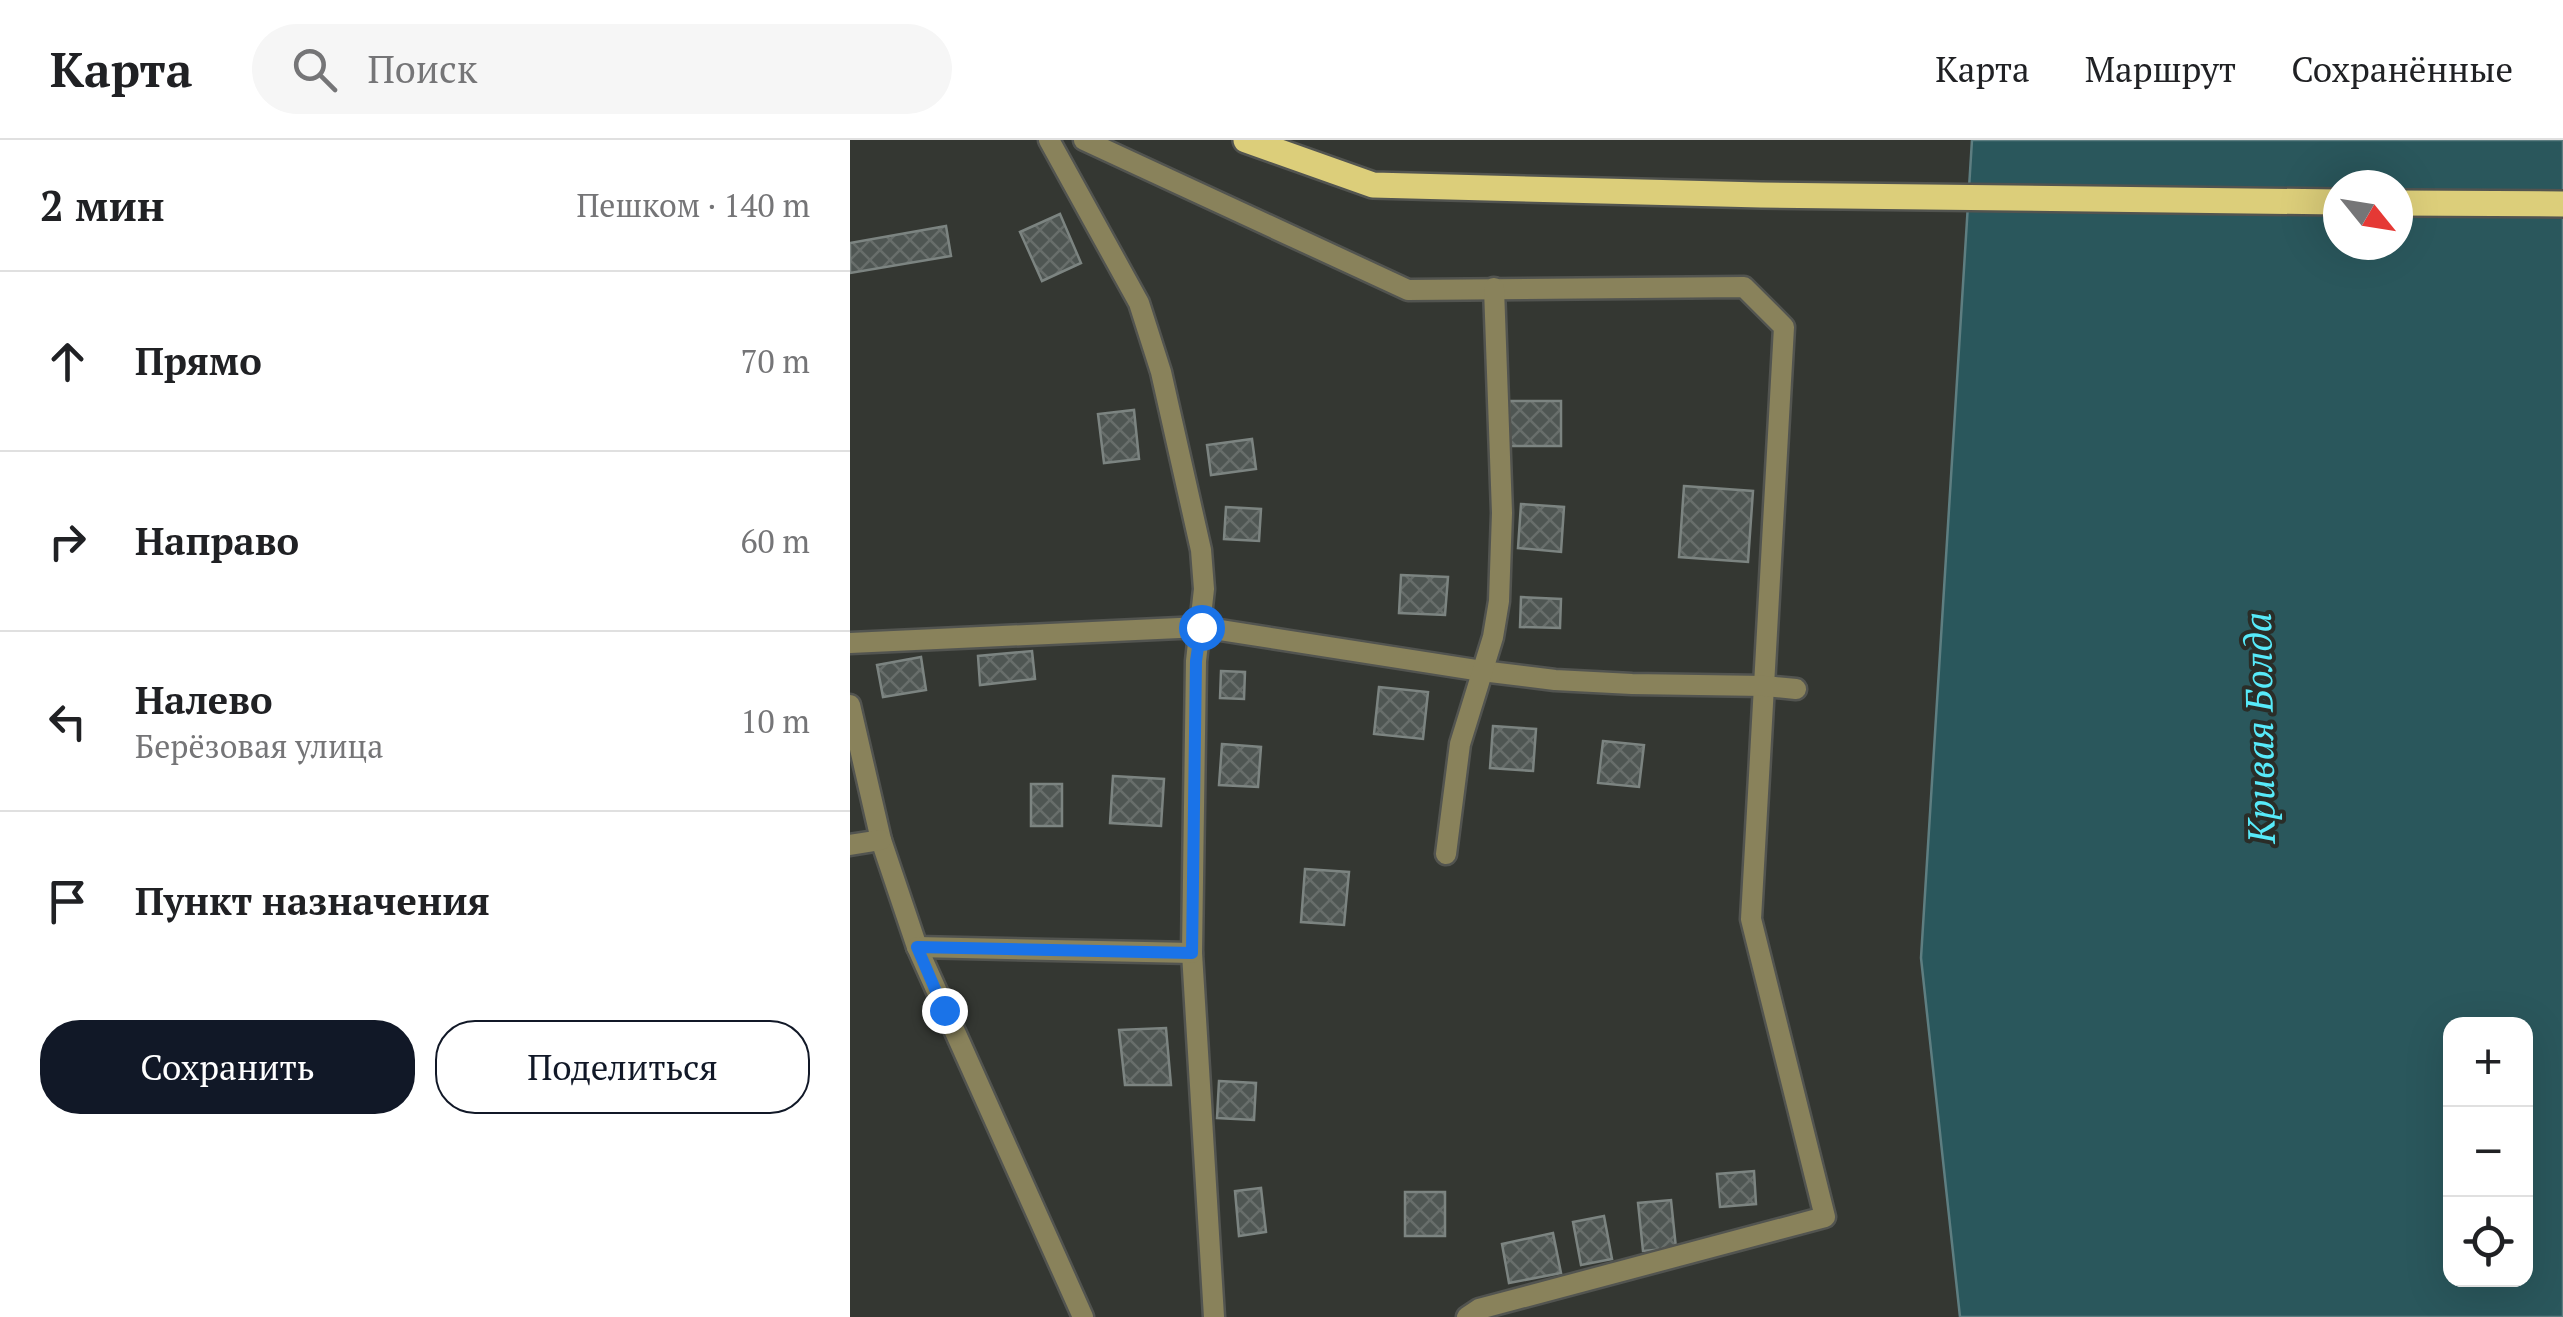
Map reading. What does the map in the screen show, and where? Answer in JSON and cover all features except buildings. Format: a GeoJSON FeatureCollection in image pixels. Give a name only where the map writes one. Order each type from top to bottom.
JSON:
{"type":"FeatureCollection","features":[{"type":"Feature","properties":{"kind":"main road"},"geometry":{"type":"LineString","coordinates":[[1246,140],[1373,185],[1760,195],[2323,202]]}},
{"type":"Feature","properties":{"kind":"main road"},"geometry":{"type":"LineString","coordinates":[[2413,202],[2563,204]]}},
{"type":"Feature","properties":{"kind":"street"},"geometry":{"type":"LineString","coordinates":[[1049,140],[1139,303],[1155,354],[1201,550],[1204,589],[1196,661],[1192,953],[1214,1317]]}},
{"type":"Feature","properties":{"kind":"street"},"geometry":{"type":"LineString","coordinates":[[1084,140],[1408,290],[1744,286],[1784,327],[1751,920],[1826,1217],[1479,1309],[1468,1317]]}},
{"type":"Feature","properties":{"kind":"street"},"geometry":{"type":"LineString","coordinates":[[1446,854],[1460,744],[1499,600],[1502,530],[1494,288]]}},
{"type":"Feature","properties":{"kind":"street"},"geometry":{"type":"LineString","coordinates":[[850,643],[1201,627],[1555,680],[1796,689]]}},
{"type":"Feature","properties":{"kind":"street"},"geometry":{"type":"LineString","coordinates":[[850,704],[881,840],[917,947],[1082,1317]]}},
{"type":"Feature","properties":{"kind":"street"},"geometry":{"type":"LineString","coordinates":[[850,845],[881,840]]}},
{"type":"Feature","properties":{"kind":"street"},"geometry":{"type":"LineString","coordinates":[[917,947],[1192,953]]}},
{"type":"Feature","properties":{"kind":"water","name":"Кривая Болда"},"geometry":{"type":"Polygon","coordinates":[[[1972,140],[2563,140],[2563,1317],[1960,1317],[1921,958],[1972,140]]]}},
{"type":"Feature","properties":{"kind":"route"},"geometry":{"type":"LineString","coordinates":[[944,1010],[917,947],[1192,953],[1196,661],[1201,627]]}}]}
